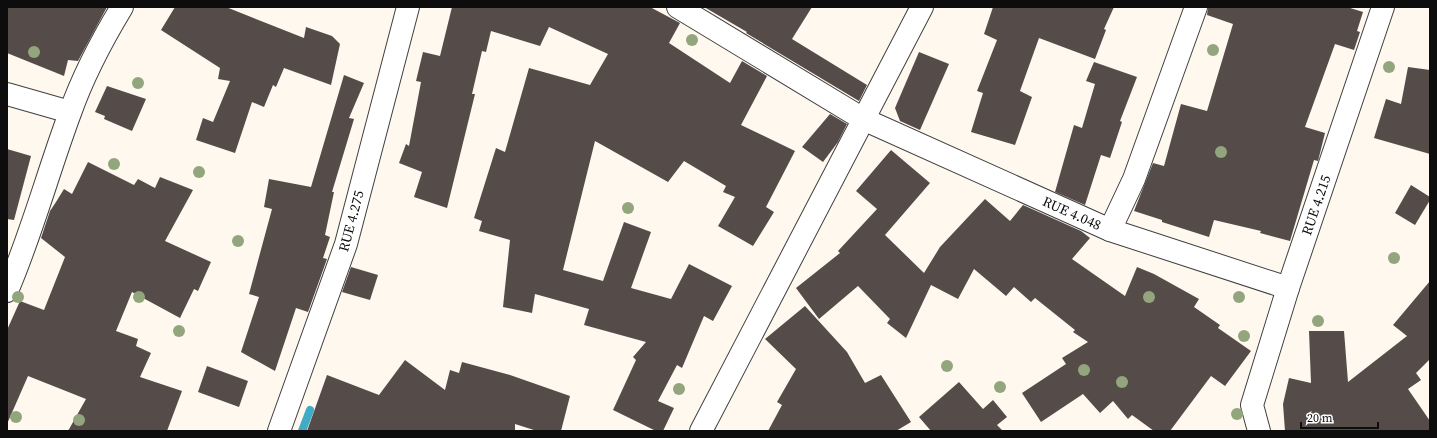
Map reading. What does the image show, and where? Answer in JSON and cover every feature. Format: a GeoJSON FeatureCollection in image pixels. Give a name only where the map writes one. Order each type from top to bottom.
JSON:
{"type":"FeatureCollection","features":[{"type":"Feature","properties":{"kind":"street"},"geometry":{"type":"LineString","coordinates":[[7,291],[25,250],[70,112],[103,38],[122,7]]}},
{"type":"Feature","properties":{"kind":"street","name":"RUE 4.275"},"geometry":{"type":"LineString","coordinates":[[279,431],[346,244],[408,7]]}},
{"type":"Feature","properties":{"kind":"street","name":"RUE 4.048"},"geometry":{"type":"LineString","coordinates":[[678,7],[863,119],[1110,230],[1288,288]]}},
{"type":"Feature","properties":{"kind":"street"},"geometry":{"type":"LineString","coordinates":[[701,431],[922,7]]}},
{"type":"Feature","properties":{"kind":"street"},"geometry":{"type":"LineString","coordinates":[[1110,230],[1134,179],[1196,7]]}},
{"type":"Feature","properties":{"kind":"street","name":"RUE 4.215"},"geometry":{"type":"LineString","coordinates":[[1259,431],[1252,405],[1288,288],[1383,7]]}},
{"type":"Feature","properties":{"kind":"street"},"geometry":{"type":"LineString","coordinates":[[7,94],[70,112]]}},
{"type":"Feature","properties":{"kind":"building"},"geometry":{"type":"Polygon","coordinates":[[[7,7],[107,7],[78,61],[68,60],[64,76],[7,53],[7,7]]]}},
{"type":"Feature","properties":{"kind":"building"},"geometry":{"type":"Polygon","coordinates":[[[175,7],[226,7],[304,38],[306,27],[332,36],[340,44],[331,85],[284,68],[276,87],[273,85],[264,107],[252,102],[235,153],[196,140],[203,118],[213,122],[230,81],[218,79],[220,68],[161,30],[175,7]]]}},
{"type":"Feature","properties":{"kind":"building"},"geometry":{"type":"Polygon","coordinates":[[[452,7],[650,7],[680,23],[669,43],[730,83],[742,61],[767,76],[741,125],[795,151],[766,207],[774,212],[753,246],[718,226],[735,197],[723,192],[726,186],[684,161],[668,182],[595,141],[563,270],[603,281],[624,222],[651,232],[631,288],[671,299],[689,264],[732,286],[713,321],[704,316],[682,368],[677,365],[658,401],[674,408],[663,431],[656,431],[613,410],[636,360],[633,357],[646,342],[584,325],[589,309],[535,294],[532,313],[503,307],[510,240],[479,231],[482,221],[474,218],[496,148],[505,152],[529,68],[590,85],[608,54],[549,27],[540,46],[491,31],[486,52],[482,51],[472,94],[475,94],[447,208],[414,197],[422,172],[399,163],[406,144],[409,146],[421,82],[416,81],[423,52],[440,56],[452,7]]]}},
{"type":"Feature","properties":{"kind":"building"},"geometry":{"type":"Polygon","coordinates":[[[704,7],[812,7],[792,39],[867,85],[859,101],[746,33],[747,32],[704,7]]]}},
{"type":"Feature","properties":{"kind":"building"},"geometry":{"type":"Polygon","coordinates":[[[993,7],[1114,7],[1104,29],[1106,30],[1095,59],[1039,38],[1020,91],[1032,97],[1015,145],[971,132],[983,93],[977,91],[997,40],[984,34],[993,7]]]}},
{"type":"Feature","properties":{"kind":"building"},"geometry":{"type":"Polygon","coordinates":[[[1208,7],[1347,7],[1363,12],[1357,31],[1360,32],[1354,50],[1335,44],[1305,127],[1325,133],[1318,161],[1314,160],[1290,241],[1260,233],[1261,231],[1214,220],[1209,237],[1162,222],[1162,220],[1134,211],[1153,163],[1164,166],[1181,104],[1207,111],[1233,24],[1207,15],[1208,7]]]}},
{"type":"Feature","properties":{"kind":"building"},"geometry":{"type":"Polygon","coordinates":[[[919,52],[949,64],[920,130],[900,121],[895,108],[919,52]]]}},
{"type":"Feature","properties":{"kind":"building"},"geometry":{"type":"Polygon","coordinates":[[[1094,62],[1137,77],[1120,121],[1122,122],[1110,158],[1101,155],[1085,205],[1055,192],[1074,125],[1082,128],[1095,84],[1086,81],[1094,62]]]}},
{"type":"Feature","properties":{"kind":"building"},"geometry":{"type":"Polygon","coordinates":[[[1408,67],[1430,70],[1430,154],[1374,138],[1386,99],[1401,104],[1408,67]]]}},
{"type":"Feature","properties":{"kind":"building"},"geometry":{"type":"Polygon","coordinates":[[[344,75],[364,83],[349,118],[354,119],[332,192],[334,192],[325,235],[330,237],[323,258],[327,259],[308,312],[296,308],[275,371],[241,352],[259,297],[249,294],[272,209],[264,207],[269,179],[311,187],[344,75]]]}},
{"type":"Feature","properties":{"kind":"building"},"geometry":{"type":"Polygon","coordinates":[[[107,86],[146,99],[132,131],[104,119],[105,116],[95,112],[107,86]]]}},
{"type":"Feature","properties":{"kind":"building"},"geometry":{"type":"Polygon","coordinates":[[[830,114],[847,124],[838,142],[823,162],[802,147],[830,114]]]}},
{"type":"Feature","properties":{"kind":"building"},"geometry":{"type":"Polygon","coordinates":[[[7,149],[31,156],[14,220],[7,219],[7,149]]]}},
{"type":"Feature","properties":{"kind":"building"},"geometry":{"type":"Polygon","coordinates":[[[891,150],[930,183],[885,235],[924,273],[940,247],[985,199],[1010,221],[1023,205],[1081,231],[1090,238],[1072,259],[1125,296],[1137,267],[1154,274],[1199,299],[1194,307],[1220,325],[1218,328],[1251,351],[1225,386],[1211,376],[1170,431],[1154,431],[1132,415],[1128,419],[1113,401],[1100,413],[1083,394],[1041,422],[1022,393],[1066,364],[1062,358],[1088,342],[1073,332],[1075,330],[1035,298],[1031,302],[1014,287],[1006,296],[974,269],[958,299],[931,285],[906,338],[887,323],[890,319],[858,286],[819,319],[796,288],[840,253],[838,251],[877,209],[856,191],[891,150]]]}},
{"type":"Feature","properties":{"kind":"building"},"geometry":{"type":"Polygon","coordinates":[[[88,162],[134,185],[138,179],[155,188],[160,177],[193,190],[165,241],[211,262],[198,291],[194,289],[180,318],[132,292],[116,331],[138,339],[136,346],[151,353],[140,377],[182,391],[167,431],[68,431],[86,399],[28,376],[7,424],[7,330],[20,301],[44,310],[65,257],[41,238],[50,211],[64,189],[72,194],[88,162]]]}},
{"type":"Feature","properties":{"kind":"building"},"geometry":{"type":"Polygon","coordinates":[[[1411,185],[1430,197],[1430,200],[1415,225],[1395,213],[1411,185]]]}},
{"type":"Feature","properties":{"kind":"building"},"geometry":{"type":"Polygon","coordinates":[[[351,267],[378,275],[370,300],[342,292],[351,267]]]}},
{"type":"Feature","properties":{"kind":"building"},"geometry":{"type":"Polygon","coordinates":[[[1430,281],[1430,359],[1416,373],[1421,380],[1408,389],[1430,421],[1430,431],[1285,431],[1283,404],[1289,378],[1311,383],[1309,331],[1344,331],[1348,382],[1407,336],[1393,325],[1430,281]]]}},
{"type":"Feature","properties":{"kind":"building"},"geometry":{"type":"Polygon","coordinates":[[[805,306],[847,352],[865,383],[881,375],[911,422],[896,431],[768,431],[782,405],[777,402],[796,369],[765,339],[805,306]]]}},
{"type":"Feature","properties":{"kind":"building"},"geometry":{"type":"Polygon","coordinates":[[[405,360],[445,390],[450,370],[459,373],[462,362],[510,375],[570,396],[561,431],[537,431],[515,424],[515,431],[307,431],[327,375],[379,395],[405,360]]]}},
{"type":"Feature","properties":{"kind":"building"},"geometry":{"type":"Polygon","coordinates":[[[207,366],[248,381],[239,407],[198,392],[207,366]]]}},
{"type":"Feature","properties":{"kind":"building"},"geometry":{"type":"Polygon","coordinates":[[[959,382],[983,409],[993,400],[1007,417],[997,425],[1003,431],[931,431],[919,417],[959,382]]]}},
{"type":"Feature","properties":{"kind":"waterway"},"geometry":{"type":"LineString","coordinates":[[302,431],[310,410]]}}]}
